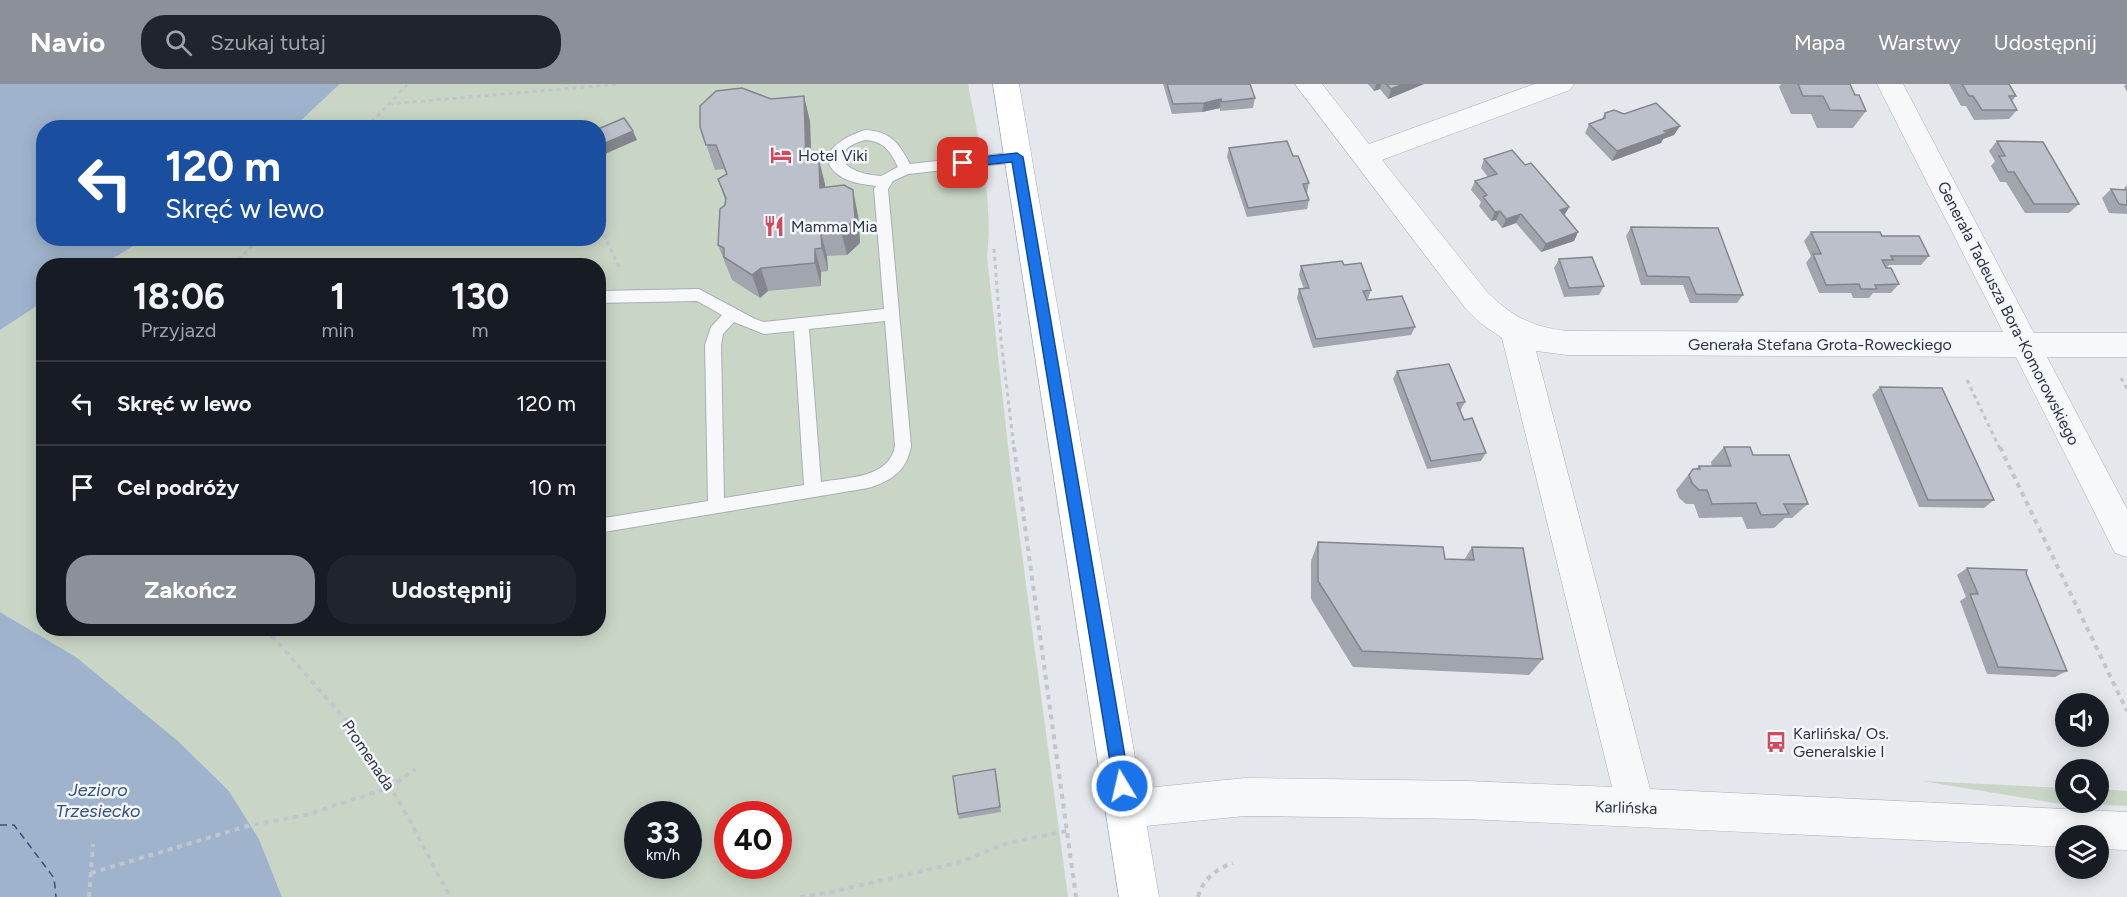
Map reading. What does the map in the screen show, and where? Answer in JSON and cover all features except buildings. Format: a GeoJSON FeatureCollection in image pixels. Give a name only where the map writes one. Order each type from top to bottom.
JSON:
{"type":"FeatureCollection","features":[{"type":"Feature","properties":{"kind":"street"},"geometry":{"type":"LineString","coordinates":[[1006,84],[1139,897]]}},
{"type":"Feature","properties":{"kind":"street","name":"Generała Stefana Grota-Roweckiego"},"geometry":{"type":"LineString","coordinates":[[1308,84],[1477,301],[1490,314],[1516,331],[1540,340],[1568,344],[2127,345]]}},
{"type":"Feature","properties":{"kind":"street"},"geometry":{"type":"LineString","coordinates":[[1364,156],[1561,84]]}},
{"type":"Feature","properties":{"kind":"street","name":"Generała Tadeusza Bora-Komorowskiego"},"geometry":{"type":"LineString","coordinates":[[1890,84],[2127,542]]}},
{"type":"Feature","properties":{"kind":"street"},"geometry":{"type":"LineString","coordinates":[[1516,331],[1636,808]]}},
{"type":"Feature","properties":{"kind":"street","name":"Karlińska"},"geometry":{"type":"LineString","coordinates":[[1126,809],[1245,797],[1467,800],[2127,831]]}},
{"type":"Feature","properties":{"kind":"lane"},"geometry":{"type":"LineString","coordinates":[[884,182],[850,175],[839,167],[836,160],[843,144],[863,135],[887,140],[906,169]]}},
{"type":"Feature","properties":{"kind":"lane"},"geometry":{"type":"LineString","coordinates":[[606,525],[881,478],[899,463],[903,446],[880,198],[884,182],[896,172],[906,169],[1017,157]]}},
{"type":"Feature","properties":{"kind":"lane"},"geometry":{"type":"LineString","coordinates":[[606,297],[699,295],[757,327],[773,328],[891,314]]}},
{"type":"Feature","properties":{"kind":"lane"},"geometry":{"type":"LineString","coordinates":[[716,507],[713,345],[716,331],[733,314]]}},
{"type":"Feature","properties":{"kind":"lane"},"geometry":{"type":"LineString","coordinates":[[801,324],[813,490]]}},
{"type":"Feature","properties":{"kind":"path"},"geometry":{"type":"LineString","coordinates":[[374,120],[408,84]]}},
{"type":"Feature","properties":{"kind":"path"},"geometry":{"type":"LineString","coordinates":[[389,104],[620,84]]}},
{"type":"Feature","properties":{"kind":"path"},"geometry":{"type":"LineString","coordinates":[[606,239],[633,296]]}},
{"type":"Feature","properties":{"kind":"path"},"geometry":{"type":"LineString","coordinates":[[240,258],[252,246]]}},
{"type":"Feature","properties":{"kind":"path"},"geometry":{"type":"LineString","coordinates":[[994,247],[1001,339],[1017,472],[1076,897]]}},
{"type":"Feature","properties":{"kind":"path"},"geometry":{"type":"LineString","coordinates":[[2119,375],[2127,389]]}},
{"type":"Feature","properties":{"kind":"path"},"geometry":{"type":"LineString","coordinates":[[1966,379],[2127,711]]}},
{"type":"Feature","properties":{"kind":"path","name":"Promenada"},"geometry":{"type":"LineString","coordinates":[[272,636],[360,736],[391,787],[450,897]]}},
{"type":"Feature","properties":{"kind":"path"},"geometry":{"type":"LineString","coordinates":[[91,873],[251,825],[306,815],[391,787],[415,769]]}},
{"type":"Feature","properties":{"kind":"path"},"geometry":{"type":"LineString","coordinates":[[800,897],[827,893],[957,863],[1008,843],[1066,831]]}},
{"type":"Feature","properties":{"kind":"path"},"geometry":{"type":"LineString","coordinates":[[89,897],[93,844]]}},
{"type":"Feature","properties":{"kind":"path"},"geometry":{"type":"LineString","coordinates":[[1198,897],[1206,879],[1217,870],[1233,863]]}},
{"type":"Feature","properties":{"kind":"green space"},"geometry":{"type":"Polygon","coordinates":[[[340,84],[968,84],[987,192],[989,235],[987,256],[1011,472],[1068,897],[282,897],[259,839],[229,791],[178,741],[76,657],[41,636],[606,636],[606,258],[114,258],[133,246],[606,246],[606,120],[301,120],[340,84]]]}},
{"type":"Feature","properties":{"kind":"green space"},"geometry":{"type":"Polygon","coordinates":[[[36,307],[36,633],[0,612],[0,330],[36,307]]]}},
{"type":"Feature","properties":{"kind":"green space"},"geometry":{"type":"Polygon","coordinates":[[[1922,781],[2055,788],[2055,803],[1922,781]]]}},
{"type":"Feature","properties":{"kind":"green space"},"geometry":{"type":"Polygon","coordinates":[[[2109,790],[2127,791],[2127,806],[2109,805],[2109,790]]]}},
{"type":"Feature","properties":{"kind":"water"},"geometry":{"type":"Polygon","coordinates":[[[0,84],[340,84],[301,120],[36,120],[36,246],[133,246],[114,258],[36,258],[36,307],[0,330],[0,84]]]}},
{"type":"Feature","properties":{"kind":"water","name":"Jezioro Trzesiecko"},"geometry":{"type":"Polygon","coordinates":[[[0,612],[36,633],[36,636],[41,636],[76,657],[178,741],[229,791],[259,839],[282,897],[0,897],[0,612]]]}},
{"type":"Feature","properties":{"kind":"ferry route"},"geometry":{"type":"LineString","coordinates":[[0,825],[14,825],[54,878],[56,897]]}},
{"type":"Feature","properties":{"kind":"place","name":"Hotel Viki"},"geometry":{"type":"Point","coordinates":[781,155]}},
{"type":"Feature","properties":{"kind":"place","name":"Mamma Mia"},"geometry":{"type":"Point","coordinates":[774,226]}},
{"type":"Feature","properties":{"kind":"place","name":"Karlińska/ Os. Generalskie I"},"geometry":{"type":"Point","coordinates":[1776,742]}},
{"type":"Feature","properties":{"kind":"route"},"geometry":{"type":"LineString","coordinates":[[963,163],[1017,157],[1122,786]]}}]}
